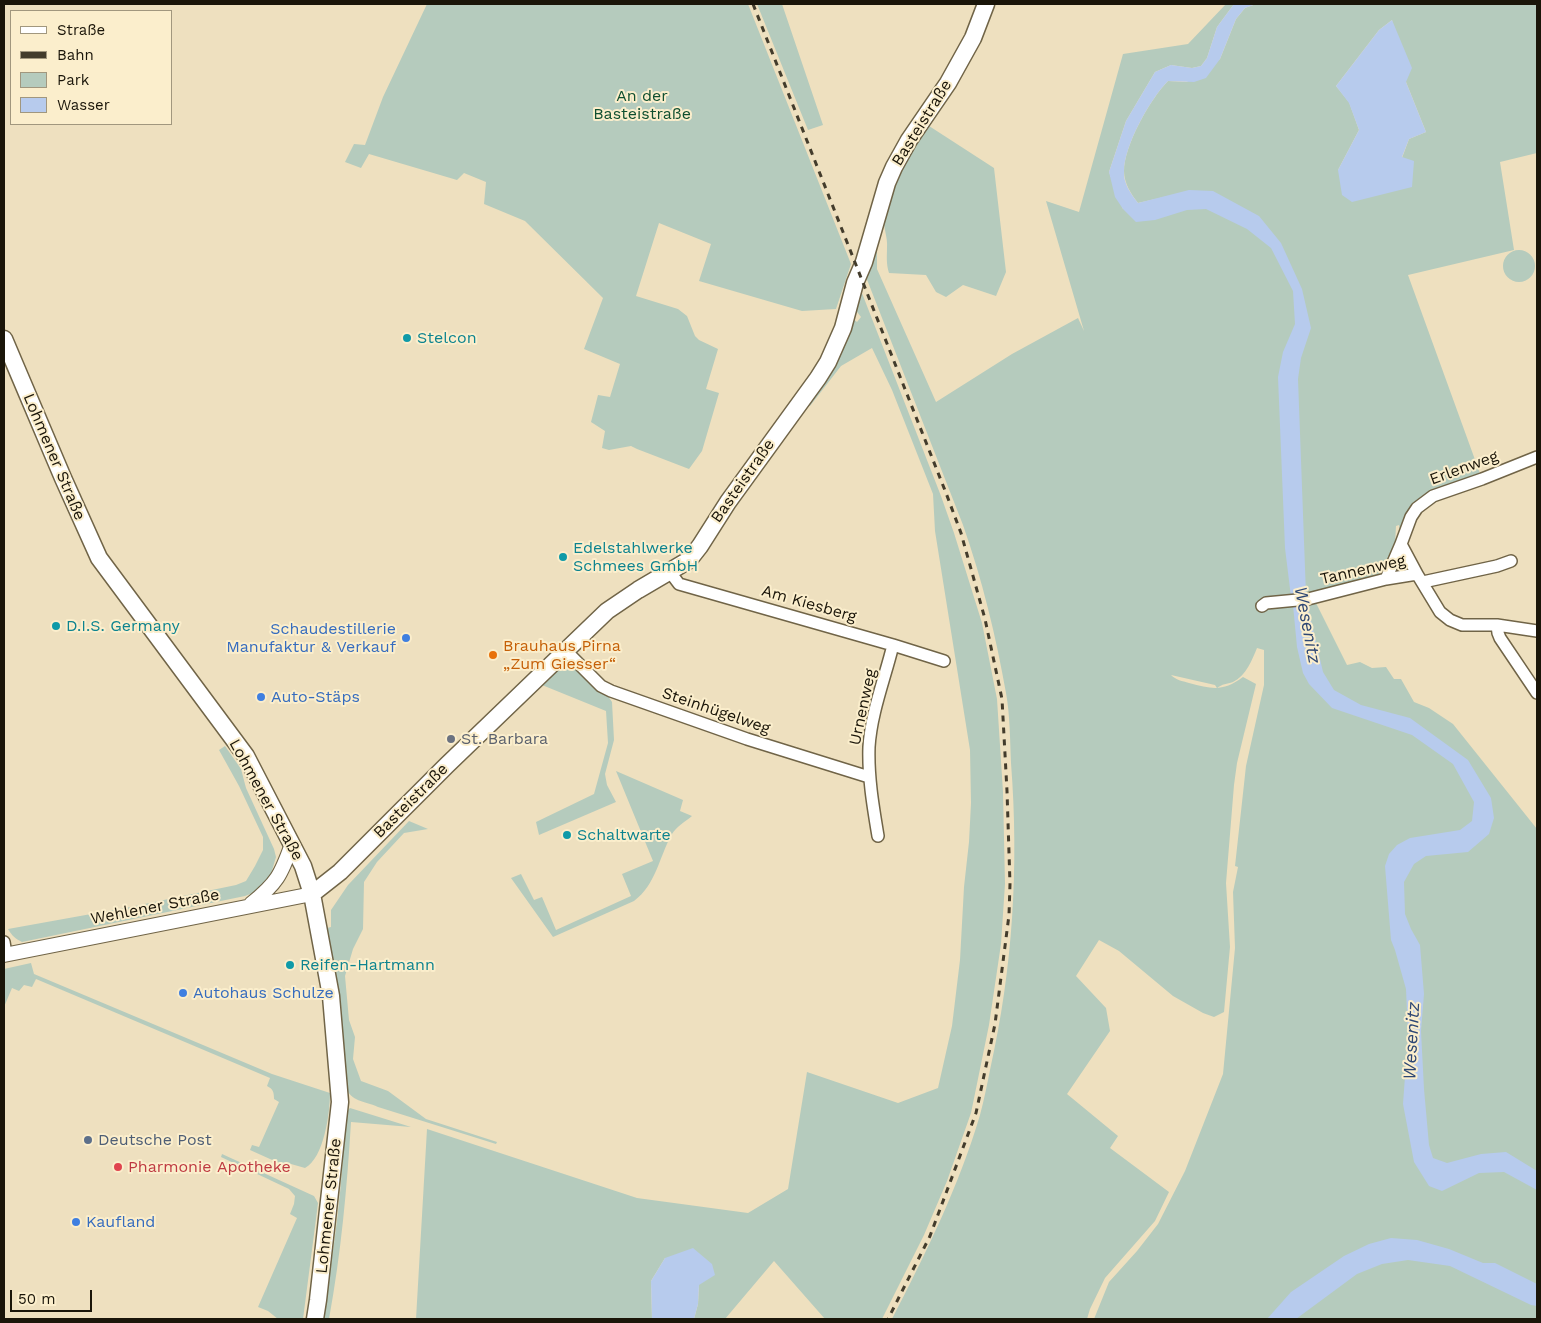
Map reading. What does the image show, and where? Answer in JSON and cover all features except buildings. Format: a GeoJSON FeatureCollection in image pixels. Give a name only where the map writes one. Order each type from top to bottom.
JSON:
{"type":"FeatureCollection","features":[{"type":"Feature","properties":{"kind":"main road","name":"Basteistraße"},"geometry":{"type":"LineString","coordinates":[[312,894],[340,872],[447,764],[608,611],[638,590],[689,560],[694,554],[728,502],[828,362],[843,328],[855,283],[864,262],[887,183],[894,167],[909,140],[948,83],[973,38],[985,4]]}},
{"type":"Feature","properties":{"kind":"main road","name":"Lohmener Straße"},"geometry":{"type":"LineString","coordinates":[[4,339],[63,478],[100,558],[246,756],[303,866],[312,894],[331,996],[340,1102],[315,1319]]}},
{"type":"Feature","properties":{"kind":"street","name":"Erlenweg"},"geometry":{"type":"LineString","coordinates":[[1386,578],[1411,516],[1417,508],[1433,496],[1537,457]]}},
{"type":"Feature","properties":{"kind":"street"},"geometry":{"type":"LineString","coordinates":[[1401,544],[1420,578],[1497,566],[1511,561]]}},
{"type":"Feature","properties":{"kind":"street","name":"Am Kiesberg"},"geometry":{"type":"LineString","coordinates":[[670,572],[679,584],[944,661]]}},
{"type":"Feature","properties":{"kind":"street","name":"Tannenweg"},"geometry":{"type":"LineString","coordinates":[[1262,606],[1266,603],[1308,599],[1386,578],[1420,578],[1440,612],[1450,620],[1462,625],[1497,626],[1537,631]]}},
{"type":"Feature","properties":{"kind":"street"},"geometry":{"type":"LineString","coordinates":[[1497,626],[1500,638],[1537,694]]}},
{"type":"Feature","properties":{"kind":"street","name":"Urnenweg"},"geometry":{"type":"LineString","coordinates":[[878,836],[869,777],[870,746],[873,722],[893,645]]}},
{"type":"Feature","properties":{"kind":"street","name":"Steinhügelweg"},"geometry":{"type":"LineString","coordinates":[[566,651],[601,686],[610,692],[747,739],[869,777]]}},
{"type":"Feature","properties":{"kind":"street"},"geometry":{"type":"LineString","coordinates":[[249,906],[270,889],[283,870],[292,844]]}},
{"type":"Feature","properties":{"kind":"street","name":"Wehlener Straße"},"geometry":{"type":"LineString","coordinates":[[5,951],[312,894]]}},
{"type":"Feature","properties":{"kind":"green space","name":"An der Basteistraße"},"geometry":{"type":"Polygon","coordinates":[[[427,4],[748,4],[851,264],[836,309],[802,311],[699,281],[711,244],[659,223],[636,296],[678,309],[687,316],[695,336],[699,340],[718,349],[706,389],[719,393],[702,451],[689,469],[631,446],[609,450],[602,448],[605,431],[591,422],[598,395],[610,397],[620,364],[584,349],[603,298],[525,221],[484,204],[486,182],[464,173],[457,180],[369,154],[361,168],[345,162],[354,144],[365,145],[383,97],[427,4]]]}},
{"type":"Feature","properties":{"kind":"green space"},"geometry":{"type":"Polygon","coordinates":[[[757,4],[782,4],[823,125],[808,130],[757,4]]]}},
{"type":"Feature","properties":{"kind":"green space"},"geometry":{"type":"Polygon","coordinates":[[[1226,4],[1234,4],[1217,27],[1207,58],[1201,66],[1192,68],[1171,65],[1155,72],[1126,121],[1109,172],[1123,209],[1173,195],[1138,203],[1133,196],[1127,184],[1124,171],[1128,149],[1133,136],[1146,111],[1168,81],[1187,82],[1220,59],[1236,19],[1245,8],[1256,4],[1537,4],[1537,153],[1500,162],[1514,250],[1408,275],[1482,479],[1425,501],[1401,544],[1399,525],[1396,526],[1395,544],[1378,576],[1315,601],[1347,665],[1360,662],[1372,668],[1386,667],[1394,679],[1401,679],[1414,702],[1429,708],[1453,724],[1537,829],[1537,1319],[1094,1319],[1109,1282],[1158,1224],[1185,1171],[1223,1074],[1235,948],[1233,892],[1238,867],[1235,866],[1246,766],[1264,685],[1264,650],[1257,648],[1242,676],[1233,682],[1217,688],[1229,685],[1243,677],[1256,684],[1237,763],[1234,785],[1226,883],[1230,947],[1224,1012],[1214,1017],[1173,996],[1119,951],[1099,940],[1076,976],[1106,1008],[1110,1031],[1067,1094],[1118,1136],[1110,1148],[1169,1192],[1155,1221],[1105,1278],[1087,1319],[892,1319],[952,1193],[972,1141],[981,1109],[998,1032],[1009,955],[1014,879],[1014,840],[1008,710],[993,629],[963,525],[866,277],[876,245],[877,269],[936,402],[1012,354],[1078,318],[1084,331],[1046,201],[1079,212],[1123,54],[1188,44],[1226,4]],[[1392,20],[1379,30],[1336,86],[1349,102],[1359,130],[1338,170],[1402,158],[1409,139],[1426,132],[1406,82],[1392,20]],[[1171,675],[1182,681],[1217,688],[1215,685],[1171,675]]]}},
{"type":"Feature","properties":{"kind":"green space"},"geometry":{"type":"Polygon","coordinates":[[[926,124],[994,168],[1006,272],[996,296],[963,285],[946,297],[936,292],[926,275],[889,273],[884,222],[887,207],[895,182],[926,124]]]}},
{"type":"Feature","properties":{"kind":"green space"},"geometry":{"type":"Polygon","coordinates":[[[1519,250],[1525,251],[1530,255],[1534,260],[1534,272],[1530,277],[1525,281],[1519,282],[1513,281],[1508,277],[1504,272],[1503,266],[1504,260],[1508,255],[1513,251],[1519,250]]]}},
{"type":"Feature","properties":{"kind":"green space"},"geometry":{"type":"Polygon","coordinates":[[[860,288],[954,533],[982,623],[997,699],[1003,792],[1005,884],[1001,944],[989,1025],[971,1113],[947,1181],[924,1235],[882,1319],[825,1319],[774,1261],[725,1319],[694,1319],[698,1304],[699,1285],[665,1258],[651,1281],[652,1319],[416,1319],[427,1129],[637,1198],[748,1213],[788,1189],[807,1072],[898,1103],[938,1088],[952,1026],[960,960],[971,803],[970,750],[935,531],[933,494],[892,390],[872,348],[841,366],[810,406],[807,403],[852,318],[857,322],[861,317],[854,308],[860,288]]]}},
{"type":"Feature","properties":{"kind":"green space"},"geometry":{"type":"Polygon","coordinates":[[[564,664],[572,668],[574,665],[608,696],[612,702],[614,740],[605,774],[607,785],[616,802],[539,835],[536,822],[594,794],[608,743],[606,711],[542,685],[564,664]]]}},
{"type":"Feature","properties":{"kind":"green space"},"geometry":{"type":"Polygon","coordinates":[[[225,746],[241,769],[246,788],[274,849],[276,857],[271,874],[275,876],[258,891],[245,896],[22,942],[13,935],[8,929],[130,907],[236,885],[246,881],[263,850],[263,837],[239,786],[219,750],[225,746]]]}},
{"type":"Feature","properties":{"kind":"green space"},"geometry":{"type":"Polygon","coordinates":[[[616,771],[683,800],[680,811],[692,816],[672,834],[652,879],[634,901],[553,937],[511,878],[521,874],[534,900],[542,897],[556,930],[631,896],[622,874],[653,861],[616,771]]]}},
{"type":"Feature","properties":{"kind":"green space"},"geometry":{"type":"Polygon","coordinates":[[[409,821],[428,829],[404,833],[377,862],[364,882],[363,929],[353,949],[345,976],[349,1020],[355,1037],[353,1059],[361,1081],[388,1091],[426,1119],[497,1142],[496,1144],[358,1100],[351,1095],[345,1086],[341,1003],[327,928],[331,927],[331,910],[348,885],[409,821]]]}},
{"type":"Feature","properties":{"kind":"green space"},"geometry":{"type":"Polygon","coordinates":[[[31,963],[34,974],[272,1074],[330,1093],[325,1134],[312,1163],[305,1168],[291,1164],[290,1168],[250,1150],[252,1145],[259,1147],[279,1102],[274,1099],[273,1091],[267,1086],[270,1078],[36,979],[32,987],[24,985],[19,991],[12,988],[4,1007],[4,969],[31,963]]]}},
{"type":"Feature","properties":{"kind":"green space"},"geometry":{"type":"Polygon","coordinates":[[[350,1108],[411,1127],[351,1122],[348,1171],[337,1270],[329,1319],[321,1319],[338,1216],[345,1113],[350,1108]]]}},
{"type":"Feature","properties":{"kind":"green space"},"geometry":{"type":"Polygon","coordinates":[[[222,1154],[314,1196],[318,1203],[303,1319],[278,1319],[268,1311],[258,1307],[297,1218],[290,1214],[295,1196],[289,1189],[221,1157],[222,1154]]]}},
{"type":"Feature","properties":{"kind":"water"},"geometry":{"type":"Polygon","coordinates":[[[1234,4],[1256,4],[1245,8],[1236,19],[1220,59],[1206,78],[1194,82],[1168,81],[1161,89],[1146,111],[1133,136],[1125,161],[1124,175],[1128,188],[1138,203],[1189,190],[1213,191],[1259,216],[1281,243],[1302,289],[1311,328],[1301,358],[1298,379],[1306,595],[1291,597],[1285,548],[1278,377],[1283,352],[1295,324],[1293,291],[1271,248],[1247,229],[1206,209],[1187,210],[1155,220],[1136,222],[1123,209],[1115,197],[1109,172],[1126,121],[1155,72],[1171,65],[1192,68],[1201,66],[1207,58],[1217,27],[1234,4]]]}},
{"type":"Feature","properties":{"kind":"water"},"geometry":{"type":"Polygon","coordinates":[[[1392,20],[1412,68],[1406,82],[1426,132],[1409,139],[1402,157],[1414,161],[1412,187],[1352,202],[1342,195],[1338,170],[1359,130],[1349,103],[1336,86],[1379,30],[1392,20]]]}},
{"type":"Feature","properties":{"kind":"water","name":"Wesenitz"},"geometry":{"type":"Polygon","coordinates":[[[1307,603],[1323,672],[1334,690],[1361,705],[1410,718],[1468,760],[1491,798],[1494,818],[1489,834],[1468,852],[1426,856],[1414,864],[1404,882],[1405,914],[1420,945],[1424,994],[1421,1031],[1429,1145],[1433,1158],[1447,1163],[1481,1154],[1506,1152],[1537,1171],[1537,1190],[1504,1172],[1479,1173],[1442,1191],[1429,1186],[1414,1162],[1403,1104],[1408,1035],[1406,989],[1391,940],[1385,866],[1389,854],[1397,845],[1410,838],[1460,830],[1472,821],[1474,802],[1453,764],[1412,735],[1332,708],[1309,684],[1303,673],[1297,647],[1293,605],[1307,603]]]}},
{"type":"Feature","properties":{"kind":"water"},"geometry":{"type":"Polygon","coordinates":[[[1391,1238],[1417,1240],[1449,1249],[1483,1263],[1495,1263],[1537,1284],[1537,1306],[1531,1305],[1450,1266],[1408,1260],[1382,1264],[1357,1274],[1296,1319],[1267,1319],[1291,1292],[1344,1256],[1369,1244],[1391,1238]]]}},
{"type":"Feature","properties":{"kind":"water"},"geometry":{"type":"Polygon","coordinates":[[[693,1248],[712,1264],[715,1275],[699,1285],[698,1304],[694,1319],[652,1319],[651,1281],[665,1258],[693,1248]]]}},
{"type":"Feature","properties":{"kind":"railway"},"geometry":{"type":"LineString","coordinates":[[753,4],[961,533],[985,619],[1002,699],[1010,884],[1009,915],[995,1024],[976,1113],[930,1236],[888,1319]]}},
{"type":"Feature","properties":{"kind":"place","name":"Stelcon"},"geometry":{"type":"Point","coordinates":[407,338]}},
{"type":"Feature","properties":{"kind":"place","name":"Edelstahlwerke Schmees GmbH"},"geometry":{"type":"Point","coordinates":[563,557]}},
{"type":"Feature","properties":{"kind":"place","name":"D.I.S. Germany"},"geometry":{"type":"Point","coordinates":[56,626]}},
{"type":"Feature","properties":{"kind":"place","name":"Schaudestillerie Manufaktur & Verkauf"},"geometry":{"type":"Point","coordinates":[406,638]}},
{"type":"Feature","properties":{"kind":"place","name":"Brauhaus Pirna „Zum Giesser“"},"geometry":{"type":"Point","coordinates":[493,655]}},
{"type":"Feature","properties":{"kind":"place","name":"Auto-Stäps"},"geometry":{"type":"Point","coordinates":[261,697]}},
{"type":"Feature","properties":{"kind":"place","name":"St. Barbara"},"geometry":{"type":"Point","coordinates":[451,739]}},
{"type":"Feature","properties":{"kind":"place","name":"Schaltwarte"},"geometry":{"type":"Point","coordinates":[567,835]}},
{"type":"Feature","properties":{"kind":"place","name":"Reifen-Hartmann"},"geometry":{"type":"Point","coordinates":[290,965]}},
{"type":"Feature","properties":{"kind":"place","name":"Autohaus Schulze"},"geometry":{"type":"Point","coordinates":[183,993]}},
{"type":"Feature","properties":{"kind":"place","name":"Deutsche Post"},"geometry":{"type":"Point","coordinates":[88,1140]}},
{"type":"Feature","properties":{"kind":"place","name":"Pharmonie Apotheke"},"geometry":{"type":"Point","coordinates":[118,1167]}},
{"type":"Feature","properties":{"kind":"place","name":"Kaufland"},"geometry":{"type":"Point","coordinates":[76,1222]}}]}
